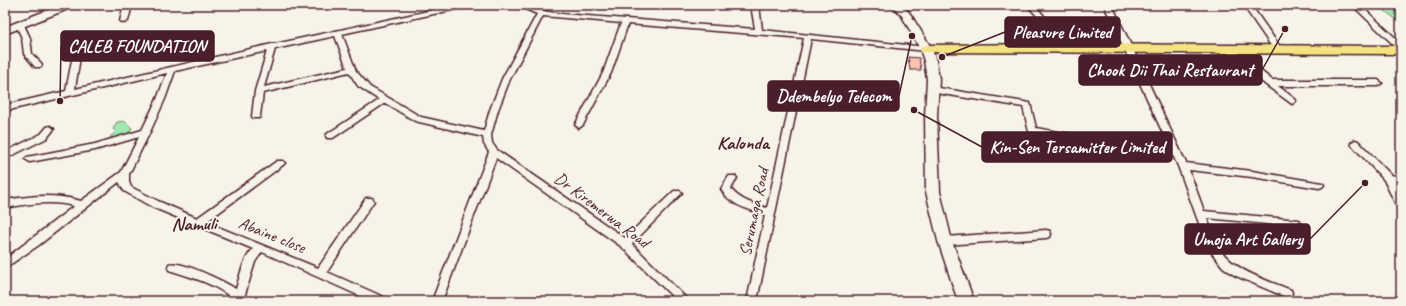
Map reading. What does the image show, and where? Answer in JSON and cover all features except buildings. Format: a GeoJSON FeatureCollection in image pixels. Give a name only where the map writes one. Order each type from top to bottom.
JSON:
{"type":"FeatureCollection","features":[{"type":"Feature","properties":{"kind":"main road"},"geometry":{"type":"LineString","coordinates":[[5,31],[67,5]]}},
{"type":"Feature","properties":{"kind":"main road"},"geometry":{"type":"LineString","coordinates":[[897,5],[906,15],[926,49],[931,66],[933,90],[931,116],[934,192],[945,241],[966,301]]}},
{"type":"Feature","properties":{"kind":"main road"},"geometry":{"type":"LineString","coordinates":[[926,49],[1002,47],[1279,51],[1401,48]]}},
{"type":"Feature","properties":{"kind":"street"},"geometry":{"type":"LineString","coordinates":[[124,21],[128,5]]}},
{"type":"Feature","properties":{"kind":"street"},"geometry":{"type":"LineString","coordinates":[[5,108],[272,46],[466,5]]}},
{"type":"Feature","properties":{"kind":"street"},"geometry":{"type":"LineString","coordinates":[[520,5],[541,13],[808,36],[926,49]]}},
{"type":"Feature","properties":{"kind":"street"},"geometry":{"type":"LineString","coordinates":[[755,5],[759,32]]}},
{"type":"Feature","properties":{"kind":"street"},"geometry":{"type":"LineString","coordinates":[[1031,5],[1040,16],[1045,28]]}},
{"type":"Feature","properties":{"kind":"street"},"geometry":{"type":"LineString","coordinates":[[1108,5],[1183,166],[1212,245],[1227,264],[1238,272],[1287,293]]}},
{"type":"Feature","properties":{"kind":"street"},"geometry":{"type":"LineString","coordinates":[[1247,5],[1279,51]]}},
{"type":"Feature","properties":{"kind":"street"},"geometry":{"type":"LineString","coordinates":[[1356,5],[1401,48]]}},
{"type":"Feature","properties":{"kind":"street"},"geometry":{"type":"LineString","coordinates":[[437,301],[494,152],[488,144],[487,135],[492,115],[506,80],[541,13]]}},
{"type":"Feature","properties":{"kind":"street"},"geometry":{"type":"LineString","coordinates":[[579,125],[607,73],[625,21]]}},
{"type":"Feature","properties":{"kind":"street"},"geometry":{"type":"LineString","coordinates":[[20,25],[26,38],[28,54],[38,65]]}},
{"type":"Feature","properties":{"kind":"street"},"geometry":{"type":"LineString","coordinates":[[338,33],[351,69],[363,86],[384,100],[422,120],[487,135]]}},
{"type":"Feature","properties":{"kind":"street","name":"Serumaga Road"},"geometry":{"type":"LineString","coordinates":[[752,301],[808,36]]}},
{"type":"Feature","properties":{"kind":"street"},"geometry":{"type":"LineString","coordinates":[[256,116],[259,91],[272,46]]}},
{"type":"Feature","properties":{"kind":"street"},"geometry":{"type":"LineString","coordinates":[[1229,50],[1292,101]]}},
{"type":"Feature","properties":{"kind":"street"},"geometry":{"type":"LineString","coordinates":[[70,93],[76,57]]}},
{"type":"Feature","properties":{"kind":"street"},"geometry":{"type":"LineString","coordinates":[[5,264],[90,198],[124,174],[146,132],[161,99],[172,69]]}},
{"type":"Feature","properties":{"kind":"street"},"geometry":{"type":"LineString","coordinates":[[259,91],[351,69]]}},
{"type":"Feature","properties":{"kind":"street"},"geometry":{"type":"LineString","coordinates":[[1270,82],[1378,83]]}},
{"type":"Feature","properties":{"kind":"street"},"geometry":{"type":"LineString","coordinates":[[933,90],[1027,104],[1032,130],[1072,137],[1077,155]]}},
{"type":"Feature","properties":{"kind":"street"},"geometry":{"type":"LineString","coordinates":[[330,136],[384,100]]}},
{"type":"Feature","properties":{"kind":"street"},"geometry":{"type":"LineString","coordinates":[[5,156],[37,140],[46,134],[50,129]]}},
{"type":"Feature","properties":{"kind":"street"},"geometry":{"type":"LineString","coordinates":[[30,159],[99,146],[146,132]]}},
{"type":"Feature","properties":{"kind":"street"},"geometry":{"type":"LineString","coordinates":[[1355,143],[1388,178],[1401,206]]}},
{"type":"Feature","properties":{"kind":"street","name":"Dr Kiremerwa Road"},"geometry":{"type":"LineString","coordinates":[[494,152],[626,244],[684,301]]}},
{"type":"Feature","properties":{"kind":"street","name":"Abaine close"},"geometry":{"type":"LineString","coordinates":[[198,223],[280,162]]}},
{"type":"Feature","properties":{"kind":"street"},"geometry":{"type":"LineString","coordinates":[[1183,166],[1252,174],[1319,185]]}},
{"type":"Feature","properties":{"kind":"street"},"geometry":{"type":"LineString","coordinates":[[124,174],[124,185],[132,192],[198,223]]}},
{"type":"Feature","properties":{"kind":"street"},"geometry":{"type":"LineString","coordinates":[[732,178],[726,189],[729,195],[735,200],[770,212]]}},
{"type":"Feature","properties":{"kind":"street"},"geometry":{"type":"LineString","coordinates":[[1388,178],[1401,180]]}},
{"type":"Feature","properties":{"kind":"street"},"geometry":{"type":"LineString","coordinates":[[626,244],[677,193]]}},
{"type":"Feature","properties":{"kind":"street"},"geometry":{"type":"LineString","coordinates":[[5,204],[54,200],[68,201],[81,205]]}},
{"type":"Feature","properties":{"kind":"street"},"geometry":{"type":"LineString","coordinates":[[321,272],[369,201]]}},
{"type":"Feature","properties":{"kind":"street"},"geometry":{"type":"LineString","coordinates":[[1200,214],[1296,223]]}},
{"type":"Feature","properties":{"kind":"street","name":"Abaine close"},"geometry":{"type":"LineString","coordinates":[[198,223],[321,272],[381,301]]}},
{"type":"Feature","properties":{"kind":"street"},"geometry":{"type":"LineString","coordinates":[[945,241],[1046,234]]}},
{"type":"Feature","properties":{"kind":"street"},"geometry":{"type":"LineString","coordinates":[[238,300],[250,262],[253,255],[260,248],[381,301]]}},
{"type":"Feature","properties":{"kind":"street"},"geometry":{"type":"LineString","coordinates":[[173,267],[220,285],[232,292],[238,300]]}},
{"type":"Feature","properties":{"kind":"green space"},"geometry":{"type":"Polygon","coordinates":[[[1377,5],[1401,5],[1401,23],[1377,5]]]}},
{"type":"Feature","properties":{"kind":"green space"},"geometry":{"type":"Polygon","coordinates":[[[124,121],[132,128],[129,133],[111,139],[110,137],[116,132],[113,129],[117,122],[124,121]]]}},
{"type":"Feature","properties":{"kind":"place","name":"Chook Dii Thai Restaurant"},"geometry":{"type":"Point","coordinates":[1285,29]}},
{"type":"Feature","properties":{"kind":"place","name":"Ddembelyo Telecom"},"geometry":{"type":"Point","coordinates":[912,36]}},
{"type":"Feature","properties":{"kind":"place","name":"Pleasure Limited"},"geometry":{"type":"Point","coordinates":[942,57]}},
{"type":"Feature","properties":{"kind":"place","name":"CALEB FOUNDATION"},"geometry":{"type":"Point","coordinates":[60,101]}},
{"type":"Feature","properties":{"kind":"place","name":"Kin-Sen Tersamitter Limited"},"geometry":{"type":"Point","coordinates":[914,110]}},
{"type":"Feature","properties":{"kind":"place","name":"Umoja Art Gallery"},"geometry":{"type":"Point","coordinates":[1365,183]}},
{"type":"Feature","properties":{"kind":"district","name":"Kalonda"},"geometry":{"type":"Point","coordinates":[743,143]}},
{"type":"Feature","properties":{"kind":"district","name":"Namuli"},"geometry":{"type":"Point","coordinates":[194,224]}}]}
